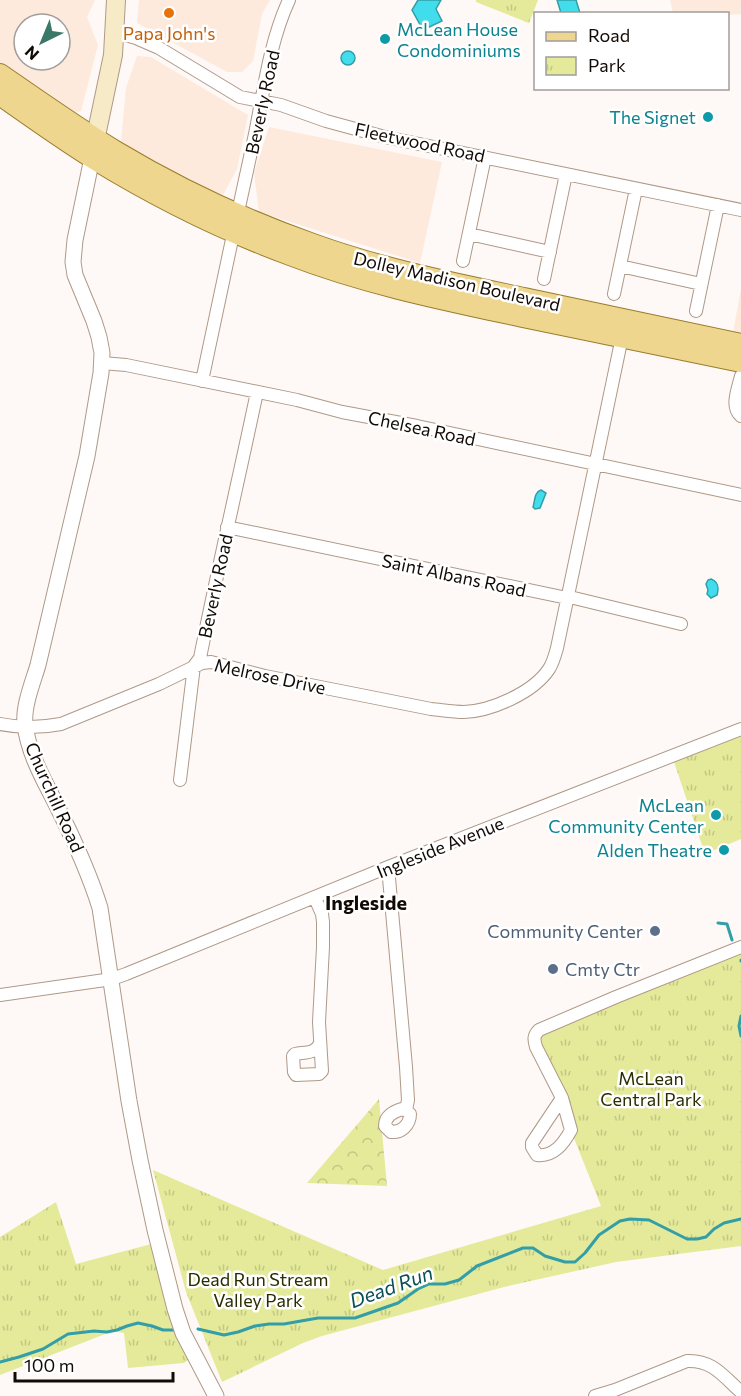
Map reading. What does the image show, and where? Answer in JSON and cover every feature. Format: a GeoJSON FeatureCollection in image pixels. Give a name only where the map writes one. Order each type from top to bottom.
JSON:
{"type":"FeatureCollection","features":[{"type":"Feature","properties":{"kind":"main road"},"geometry":{"type":"LineString","coordinates":[[94,148],[112,63],[116,0]]}},
{"type":"Feature","properties":{"kind":"main road","name":"Dolley Madison Boulevard"},"geometry":{"type":"LineString","coordinates":[[0,74],[94,148]]}},
{"type":"Feature","properties":{"kind":"main road","name":"Dolley Madison Boulevard"},"geometry":{"type":"LineString","coordinates":[[0,95],[94,148],[148,170],[193,193],[236,223],[308,262],[363,280],[436,298],[741,362]]}},
{"type":"Feature","properties":{"kind":"main road","name":"Dolley Madison Boulevard"},"geometry":{"type":"LineString","coordinates":[[236,223],[314,244],[386,267],[443,281],[741,344]]}},
{"type":"Feature","properties":{"kind":"street","name":"Beverly Road"},"geometry":{"type":"LineString","coordinates":[[202,381],[261,102],[278,29],[289,0]]}},
{"type":"Feature","properties":{"kind":"street","name":"Fleetwood Road"},"geometry":{"type":"LineString","coordinates":[[114,32],[159,48],[240,98],[281,105],[326,121],[385,137],[741,210]]}},
{"type":"Feature","properties":{"kind":"street","name":"Churchill Road"},"geometry":{"type":"LineString","coordinates":[[94,148],[75,240],[73,261],[77,281],[97,328],[102,363],[87,456],[73,522],[25,722],[37,766],[92,881],[102,916],[129,1101],[155,1230],[183,1333],[216,1396]]}},
{"type":"Feature","properties":{"kind":"street"},"geometry":{"type":"LineString","coordinates":[[463,261],[485,157]]}},
{"type":"Feature","properties":{"kind":"street"},"geometry":{"type":"LineString","coordinates":[[544,279],[566,174]]}},
{"type":"Feature","properties":{"kind":"street"},"geometry":{"type":"LineString","coordinates":[[614,294],[636,189]]}},
{"type":"Feature","properties":{"kind":"street"},"geometry":{"type":"LineString","coordinates":[[696,310],[718,205]]}},
{"type":"Feature","properties":{"kind":"street"},"geometry":{"type":"LineString","coordinates":[[469,234],[549,252]]}},
{"type":"Feature","properties":{"kind":"street"},"geometry":{"type":"LineString","coordinates":[[620,266],[701,284]]}},
{"type":"Feature","properties":{"kind":"street"},"geometry":{"type":"LineString","coordinates":[[567,598],[622,338]]}},
{"type":"Feature","properties":{"kind":"street","name":"Chelsea Road"},"geometry":{"type":"LineString","coordinates":[[102,363],[126,365],[297,400],[342,412],[741,495]]}},
{"type":"Feature","properties":{"kind":"street"},"geometry":{"type":"LineString","coordinates":[[741,376],[735,406],[741,416]]}},
{"type":"Feature","properties":{"kind":"street","name":"Beverly Road"},"geometry":{"type":"LineString","coordinates":[[180,780],[194,666],[200,658],[257,392]]}},
{"type":"Feature","properties":{"kind":"street","name":"Saint Albans Road"},"geometry":{"type":"LineString","coordinates":[[227,528],[574,598],[681,624]]}},
{"type":"Feature","properties":{"kind":"street","name":"Melrose Drive"},"geometry":{"type":"LineString","coordinates":[[0,724],[26,727],[61,724],[159,684],[194,666],[211,662],[277,678],[431,709],[457,712],[476,711],[516,696],[542,678],[552,663],[557,648],[567,598]]}},
{"type":"Feature","properties":{"kind":"street","name":"Ingleside Avenue"},"geometry":{"type":"LineString","coordinates":[[0,995],[112,979],[388,867],[741,729]]}},
{"type":"Feature","properties":{"kind":"street"},"geometry":{"type":"LineString","coordinates":[[388,867],[406,1068],[408,1100],[406,1110]]}},
{"type":"Feature","properties":{"kind":"street"},"geometry":{"type":"LineString","coordinates":[[315,898],[322,914],[324,947],[319,1008],[320,1043]]}},
{"type":"Feature","properties":{"kind":"street"},"geometry":{"type":"LineString","coordinates":[[562,1098],[536,1047],[534,1038],[539,1030],[741,947]]}},
{"type":"Feature","properties":{"kind":"street"},"geometry":{"type":"LineString","coordinates":[[595,1396],[687,1361],[707,1363],[741,1392]]}},
{"type":"Feature","properties":{"kind":"shaded area"},"geometry":{"type":"Polygon","coordinates":[[[0,0],[95,0],[87,17],[98,45],[81,111],[71,114],[0,65],[0,0]]]}},
{"type":"Feature","properties":{"kind":"shaded area"},"geometry":{"type":"Polygon","coordinates":[[[139,0],[270,0],[262,14],[253,61],[242,72],[227,72],[137,23],[139,0]]]}},
{"type":"Feature","properties":{"kind":"shaded area"},"geometry":{"type":"Polygon","coordinates":[[[670,0],[741,0],[741,14],[673,12],[670,0]]]}},
{"type":"Feature","properties":{"kind":"shaded area"},"geometry":{"type":"Polygon","coordinates":[[[137,56],[151,57],[248,115],[237,169],[223,195],[206,191],[121,142],[126,88],[137,56]]]}},
{"type":"Feature","properties":{"kind":"shaded area"},"geometry":{"type":"Polygon","coordinates":[[[269,127],[442,162],[420,263],[259,212],[254,173],[269,127]]]}},
{"type":"Feature","properties":{"kind":"shaded area"},"geometry":{"type":"Polygon","coordinates":[[[741,289],[741,333],[733,332],[741,289]]]}},
{"type":"Feature","properties":{"kind":"green space"},"geometry":{"type":"Polygon","coordinates":[[[476,0],[538,0],[529,23],[476,2],[476,0]]]}},
{"type":"Feature","properties":{"kind":"green space"},"geometry":{"type":"Polygon","coordinates":[[[513,0],[531,0],[527,11],[512,5],[513,0]]]}},
{"type":"Feature","properties":{"kind":"green space"},"geometry":{"type":"Polygon","coordinates":[[[741,735],[741,839],[705,854],[674,762],[741,735]]]}},
{"type":"Feature","properties":{"kind":"green space","name":"McLean Central Park"},"geometry":{"type":"Polygon","coordinates":[[[741,952],[741,1246],[616,1262],[504,1287],[322,1336],[222,1382],[186,1292],[153,1170],[383,1270],[601,1206],[534,1038],[741,952]]]}},
{"type":"Feature","properties":{"kind":"green space"},"geometry":{"type":"Polygon","coordinates":[[[379,1099],[387,1186],[307,1183],[379,1099]]]}},
{"type":"Feature","properties":{"kind":"green space","name":"Dead Run Stream Valley Park"},"geometry":{"type":"Polygon","coordinates":[[[56,1202],[76,1264],[155,1243],[189,1359],[184,1363],[128,1368],[124,1333],[113,1331],[0,1375],[0,1237],[56,1202]]]}},
{"type":"Feature","properties":{"kind":"water"},"geometry":{"type":"Polygon","coordinates":[[[418,0],[441,0],[436,9],[442,21],[423,30],[412,10],[418,0]]]}},
{"type":"Feature","properties":{"kind":"water"},"geometry":{"type":"Polygon","coordinates":[[[557,0],[576,0],[580,12],[561,12],[557,0]]]}},
{"type":"Feature","properties":{"kind":"water"},"geometry":{"type":"Polygon","coordinates":[[[348,51],[353,53],[355,58],[353,63],[348,65],[343,63],[341,58],[343,53],[348,51]]]}},
{"type":"Feature","properties":{"kind":"water"},"geometry":{"type":"Polygon","coordinates":[[[541,490],[546,493],[540,508],[535,509],[533,507],[535,497],[541,490]]]}},
{"type":"Feature","properties":{"kind":"water"},"geometry":{"type":"Polygon","coordinates":[[[711,579],[716,582],[718,588],[717,595],[711,598],[707,594],[706,584],[711,579]]]}},
{"type":"Feature","properties":{"kind":"waterway"},"geometry":{"type":"LineString","coordinates":[[718,923],[727,924],[732,940]]}},
{"type":"Feature","properties":{"kind":"waterway"},"geometry":{"type":"LineString","coordinates":[[741,1016],[739,1026],[741,1036]]}},
{"type":"Feature","properties":{"kind":"waterway","name":"Dead Run"},"geometry":{"type":"LineString","coordinates":[[198,1329],[224,1335],[269,1324],[284,1324],[318,1318],[355,1318],[398,1303],[429,1284],[445,1284],[459,1280],[477,1266],[523,1248],[533,1248],[545,1256],[565,1262],[575,1262],[599,1235],[620,1221],[649,1220],[687,1239],[697,1239],[706,1237],[724,1223],[741,1219]]}},
{"type":"Feature","properties":{"kind":"waterway","name":"Dead Run"},"geometry":{"type":"LineString","coordinates":[[0,1362],[43,1349],[68,1334],[107,1332],[138,1323],[163,1330],[174,1330]]}},
{"type":"Feature","properties":{"kind":"place","name":"Papa John's"},"geometry":{"type":"Point","coordinates":[169,13]}},
{"type":"Feature","properties":{"kind":"place","name":"McLean House Condominiums"},"geometry":{"type":"Point","coordinates":[385,39]}},
{"type":"Feature","properties":{"kind":"place","name":"The Signet"},"geometry":{"type":"Point","coordinates":[708,117]}},
{"type":"Feature","properties":{"kind":"place","name":"McLean Community Center"},"geometry":{"type":"Point","coordinates":[716,815]}},
{"type":"Feature","properties":{"kind":"place","name":"Alden Theatre"},"geometry":{"type":"Point","coordinates":[724,850]}},
{"type":"Feature","properties":{"kind":"place","name":"Community Center"},"geometry":{"type":"Point","coordinates":[655,931]}},
{"type":"Feature","properties":{"kind":"place","name":"Cmty Ctr"},"geometry":{"type":"Point","coordinates":[553,969]}},
{"type":"Feature","properties":{"kind":"district","name":"Ingleside"},"geometry":{"type":"Point","coordinates":[366,902]}}]}
